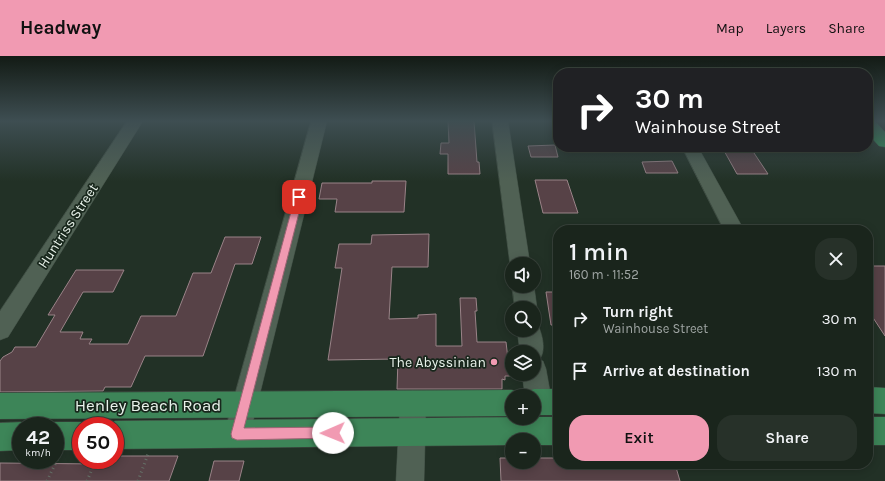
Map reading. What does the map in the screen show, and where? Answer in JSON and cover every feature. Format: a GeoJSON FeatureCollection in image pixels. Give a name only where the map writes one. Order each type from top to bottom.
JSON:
{"type":"FeatureCollection","features":[{"type":"Feature","properties":{"kind":"main road"},"geometry":{"type":"LineString","coordinates":[[873,400],[885,400]]}},
{"type":"Feature","properties":{"kind":"main road","name":"Henley Beach Road"},"geometry":{"type":"LineString","coordinates":[[0,406],[505,403]]}},
{"type":"Feature","properties":{"kind":"main road","name":"Henley Beach Road"},"geometry":{"type":"LineString","coordinates":[[124,435],[412,431],[553,431]]}},
{"type":"Feature","properties":{"kind":"main road"},"geometry":{"type":"LineString","coordinates":[[873,431],[885,431]]}},
{"type":"Feature","properties":{"kind":"main road"},"geometry":{"type":"LineString","coordinates":[[0,437],[12,436]]}},
{"type":"Feature","properties":{"kind":"street","name":"Huntriss Street"},"geometry":{"type":"LineString","coordinates":[[0,330],[122,141]]}},
{"type":"Feature","properties":{"kind":"street"},"geometry":{"type":"LineString","coordinates":[[237,434],[314,141]]}},
{"type":"Feature","properties":{"kind":"street"},"geometry":{"type":"LineString","coordinates":[[503,141],[519,257]]}},
{"type":"Feature","properties":{"kind":"street"},"geometry":{"type":"LineString","coordinates":[[693,152],[731,225]]}},
{"type":"Feature","properties":{"kind":"street"},"geometry":{"type":"LineString","coordinates":[[538,381],[544,402]]}},
{"type":"Feature","properties":{"kind":"street"},"geometry":{"type":"LineString","coordinates":[[410,481],[413,403]]}},
{"type":"Feature","properties":{"kind":"path"},"geometry":{"type":"LineString","coordinates":[[47,481],[66,441]]}},
{"type":"Feature","properties":{"kind":"path"},"geometry":{"type":"LineString","coordinates":[[138,481],[149,452]]}},
{"type":"Feature","properties":{"kind":"path"},"geometry":{"type":"LineString","coordinates":[[87,481],[92,469]]}},
{"type":"Feature","properties":{"kind":"building"},"geometry":{"type":"Polygon","coordinates":[[[449,141],[475,141],[477,162],[479,162],[480,174],[448,174],[448,154],[440,154],[441,143],[449,143],[449,141]]]}},
{"type":"Feature","properties":{"kind":"building"},"geometry":{"type":"Polygon","coordinates":[[[553,145],[553,152],[557,152],[558,157],[531,157],[528,146],[553,145]]]}},
{"type":"Feature","properties":{"kind":"building"},"geometry":{"type":"Polygon","coordinates":[[[725,152],[753,152],[768,174],[737,174],[725,152]]]}},
{"type":"Feature","properties":{"kind":"building"},"geometry":{"type":"Polygon","coordinates":[[[672,161],[678,173],[646,173],[642,162],[672,161]]]}},
{"type":"Feature","properties":{"kind":"building"},"geometry":{"type":"Polygon","coordinates":[[[535,180],[567,180],[578,213],[543,213],[535,180]]]}},
{"type":"Feature","properties":{"kind":"building"},"geometry":{"type":"Polygon","coordinates":[[[372,181],[406,181],[404,212],[335,212],[337,199],[319,199],[322,183],[372,183],[372,181]]]}},
{"type":"Feature","properties":{"kind":"building"},"geometry":{"type":"Polygon","coordinates":[[[429,234],[428,267],[392,267],[389,319],[418,318],[418,315],[436,314],[436,346],[462,346],[460,298],[476,298],[477,311],[475,311],[477,342],[506,342],[505,380],[502,379],[502,389],[397,389],[398,359],[328,360],[342,268],[335,268],[339,244],[371,244],[372,235],[429,234]]]}},
{"type":"Feature","properties":{"kind":"building"},"geometry":{"type":"Polygon","coordinates":[[[225,237],[261,237],[252,264],[235,264],[203,356],[145,356],[131,387],[105,387],[103,391],[0,392],[0,361],[3,357],[12,352],[15,347],[36,347],[55,315],[48,315],[76,270],[124,270],[113,292],[83,292],[60,332],[83,332],[80,339],[92,339],[89,344],[128,344],[141,316],[176,316],[193,273],[211,273],[225,237]]]}},
{"type":"Feature","properties":{"kind":"building"},"geometry":{"type":"Polygon","coordinates":[[[873,266],[885,266],[885,336],[873,318],[873,266]]]}},
{"type":"Feature","properties":{"kind":"building"},"geometry":{"type":"Polygon","coordinates":[[[546,292],[553,292],[553,325],[551,325],[546,292]]]}},
{"type":"Feature","properties":{"kind":"building"},"geometry":{"type":"Polygon","coordinates":[[[124,456],[178,456],[169,481],[0,481],[0,463],[12,463],[12,469],[64,469],[64,464],[72,464],[72,469],[124,469],[124,456]]]}},
{"type":"Feature","properties":{"kind":"building"},"geometry":{"type":"Polygon","coordinates":[[[500,458],[505,458],[505,469],[541,469],[541,458],[553,458],[553,469],[676,469],[680,481],[501,481],[500,458]]]}},
{"type":"Feature","properties":{"kind":"building"},"geometry":{"type":"Polygon","coordinates":[[[214,461],[244,461],[239,481],[209,481],[214,461]]]}},
{"type":"Feature","properties":{"kind":"place","name":"The Abyssinian"},"geometry":{"type":"Point","coordinates":[494,362]}},
{"type":"Feature","properties":{"kind":"route"},"geometry":{"type":"LineString","coordinates":[[299,197],[237,434],[333,433]]}}]}
